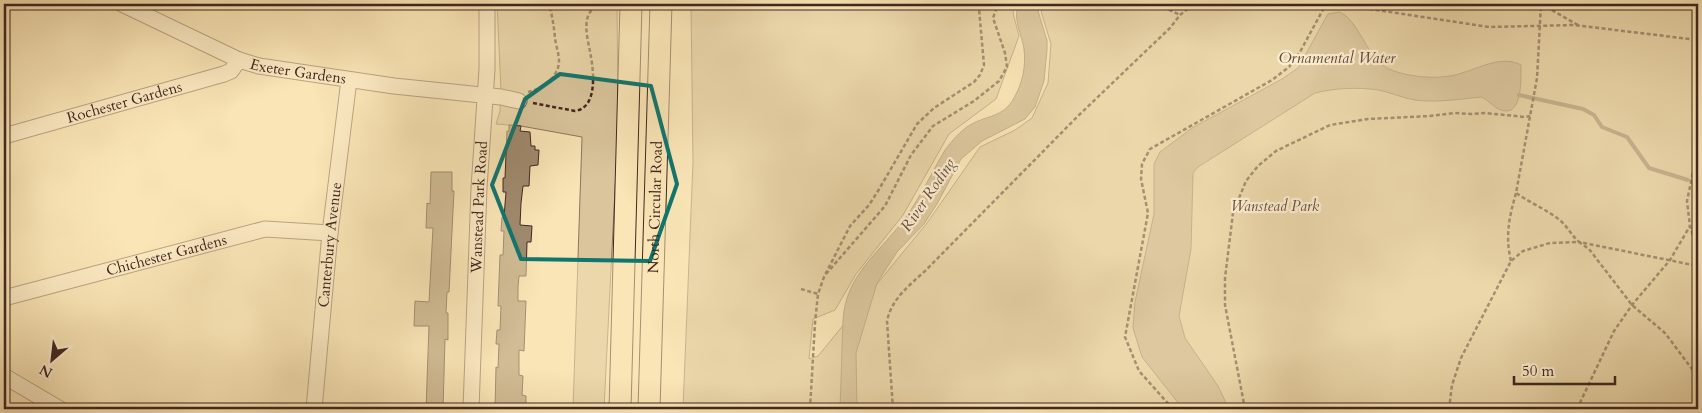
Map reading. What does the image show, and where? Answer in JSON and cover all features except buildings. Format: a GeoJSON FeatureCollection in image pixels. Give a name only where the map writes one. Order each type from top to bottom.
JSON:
{"type":"FeatureCollection","features":[{"type":"Feature","properties":{"kind":"highway","name":"North Circular Road"},"geometry":{"type":"LineString","coordinates":[[620,409],[631,4]]}},
{"type":"Feature","properties":{"kind":"highway","name":"North Circular Road"},"geometry":{"type":"LineString","coordinates":[[648,409],[662,4]]}},
{"type":"Feature","properties":{"kind":"street","name":"Exeter Gardens"},"geometry":{"type":"LineString","coordinates":[[122,4],[240,60],[259,66],[350,80],[518,101]]}},
{"type":"Feature","properties":{"kind":"street","name":"Wanstead Park Road"},"geometry":{"type":"LineString","coordinates":[[471,409],[479,188],[486,96],[487,4]]}},
{"type":"Feature","properties":{"kind":"street","name":"Rochester Gardens"},"geometry":{"type":"LineString","coordinates":[[4,136],[224,74],[231,71],[240,60]]}},
{"type":"Feature","properties":{"kind":"street","name":"Canterbury Avenue"},"geometry":{"type":"LineString","coordinates":[[314,409],[330,233],[350,80]]}},
{"type":"Feature","properties":{"kind":"street","name":"Chichester Gardens"},"geometry":{"type":"LineString","coordinates":[[4,298],[266,229],[330,233]]}},
{"type":"Feature","properties":{"kind":"street"},"geometry":{"type":"LineString","coordinates":[[4,376],[60,409]]}},
{"type":"Feature","properties":{"kind":"path"},"geometry":{"type":"LineString","coordinates":[[535,90],[549,81],[558,68],[559,60],[549,4]]}},
{"type":"Feature","properties":{"kind":"path"},"geometry":{"type":"LineString","coordinates":[[518,101],[566,110],[582,110],[586,106],[591,98],[592,84],[591,58],[586,38],[587,16],[590,10],[599,4]]}},
{"type":"Feature","properties":{"kind":"path"},"geometry":{"type":"LineString","coordinates":[[810,409],[818,294],[824,277],[850,226],[869,205],[917,124],[934,108],[974,82],[980,75],[984,64],[977,4]]}},
{"type":"Feature","properties":{"kind":"path"},"geometry":{"type":"LineString","coordinates":[[824,277],[885,206],[911,155],[932,126],[974,101],[999,81],[1007,67],[1005,53],[993,18],[998,4]]}},
{"type":"Feature","properties":{"kind":"path"},"geometry":{"type":"LineString","coordinates":[[1158,4],[1180,15]]}},
{"type":"Feature","properties":{"kind":"path"},"geometry":{"type":"LineString","coordinates":[[893,409],[887,321],[889,311],[900,294],[1079,115],[1170,28],[1180,15],[1194,4]]}},
{"type":"Feature","properties":{"kind":"path"},"geometry":{"type":"LineString","coordinates":[[1173,409],[1139,371],[1126,337],[1148,213],[1141,179],[1142,164],[1150,149],[1272,80],[1289,66],[1300,52],[1326,4]]}},
{"type":"Feature","properties":{"kind":"path"},"geometry":{"type":"LineString","coordinates":[[1337,4],[1412,17],[1489,27],[1578,25],[1698,40]]}},
{"type":"Feature","properties":{"kind":"path"},"geometry":{"type":"LineString","coordinates":[[1511,261],[1508,249],[1507,227],[1516,193],[1532,109],[1541,26],[1541,4],[1578,25]]}},
{"type":"Feature","properties":{"kind":"path"},"geometry":{"type":"LineString","coordinates":[[1245,409],[1225,305],[1225,278],[1233,213],[1246,181],[1258,166],[1276,151],[1330,125],[1368,119],[1454,113],[1485,113],[1525,118],[1530,116]]}},
{"type":"Feature","properties":{"kind":"path"},"geometry":{"type":"LineString","coordinates":[[1698,148],[1687,201],[1690,226],[1698,253]]}},
{"type":"Feature","properties":{"kind":"path"},"geometry":{"type":"LineString","coordinates":[[1516,193],[1556,217],[1567,226],[1574,238],[1589,249],[1632,305],[1665,333],[1698,377]]}},
{"type":"Feature","properties":{"kind":"path"},"geometry":{"type":"LineString","coordinates":[[1577,409],[1614,331],[1632,305],[1670,260],[1690,226]]}},
{"type":"Feature","properties":{"kind":"path"},"geometry":{"type":"LineString","coordinates":[[1693,237],[1698,241]]}},
{"type":"Feature","properties":{"kind":"path"},"geometry":{"type":"LineString","coordinates":[[1449,409],[1452,385],[1461,358],[1511,261],[1523,250],[1550,243],[1579,242],[1698,266]]}},
{"type":"Feature","properties":{"kind":"path"},"geometry":{"type":"LineString","coordinates":[[801,289],[818,294]]}},
{"type":"Feature","properties":{"kind":"highlighted area"},"geometry":{"type":"Polygon","coordinates":[[[560,74],[651,86],[677,184],[650,261],[521,259],[492,185],[525,99],[560,74]]]}},
{"type":"Feature","properties":{"kind":"green space"},"geometry":{"type":"Polygon","coordinates":[[[497,4],[617,4],[618,130],[604,409],[573,409],[582,137],[521,126],[496,124],[500,111],[501,90],[497,4]]]}},
{"type":"Feature","properties":{"kind":"green space","name":"Wanstead Park"},"geometry":{"type":"Polygon","coordinates":[[[691,4],[1016,4],[1013,13],[1019,36],[996,99],[949,134],[903,215],[856,274],[835,310],[813,319],[809,359],[818,356],[927,223],[980,147],[1015,130],[1032,118],[1048,83],[1051,44],[1041,11],[1047,4],[1697,4],[1698,409],[683,409],[693,162],[691,4]]]}},
{"type":"Feature","properties":{"kind":"water","name":"River Roding"},"geometry":{"type":"Polygon","coordinates":[[[1019,4],[1042,4],[1038,11],[1047,40],[1047,50],[1044,81],[1035,107],[1025,119],[982,141],[961,159],[924,224],[897,252],[877,283],[856,353],[857,409],[840,409],[843,320],[851,289],[866,264],[906,217],[945,150],[953,140],[970,125],[1000,113],[1014,98],[1022,80],[1025,62],[1017,20],[1019,4]]]}},
{"type":"Feature","properties":{"kind":"water","name":"Ornamental Water"},"geometry":{"type":"Polygon","coordinates":[[[1339,12],[1345,15],[1355,27],[1379,62],[1397,72],[1421,77],[1439,77],[1455,75],[1497,62],[1513,62],[1521,65],[1517,102],[1508,111],[1498,109],[1481,97],[1423,101],[1363,88],[1323,91],[1315,93],[1198,167],[1193,173],[1191,249],[1179,316],[1185,338],[1218,386],[1229,409],[1183,409],[1142,357],[1133,328],[1135,302],[1154,214],[1154,164],[1160,152],[1192,128],[1282,79],[1298,68],[1328,14],[1339,12]]]}},
{"type":"Feature","properties":{"kind":"waterway"},"geometry":{"type":"LineString","coordinates":[[1519,95],[1583,109],[1594,115],[1602,127],[1627,137],[1649,168],[1688,180]]}}]}
